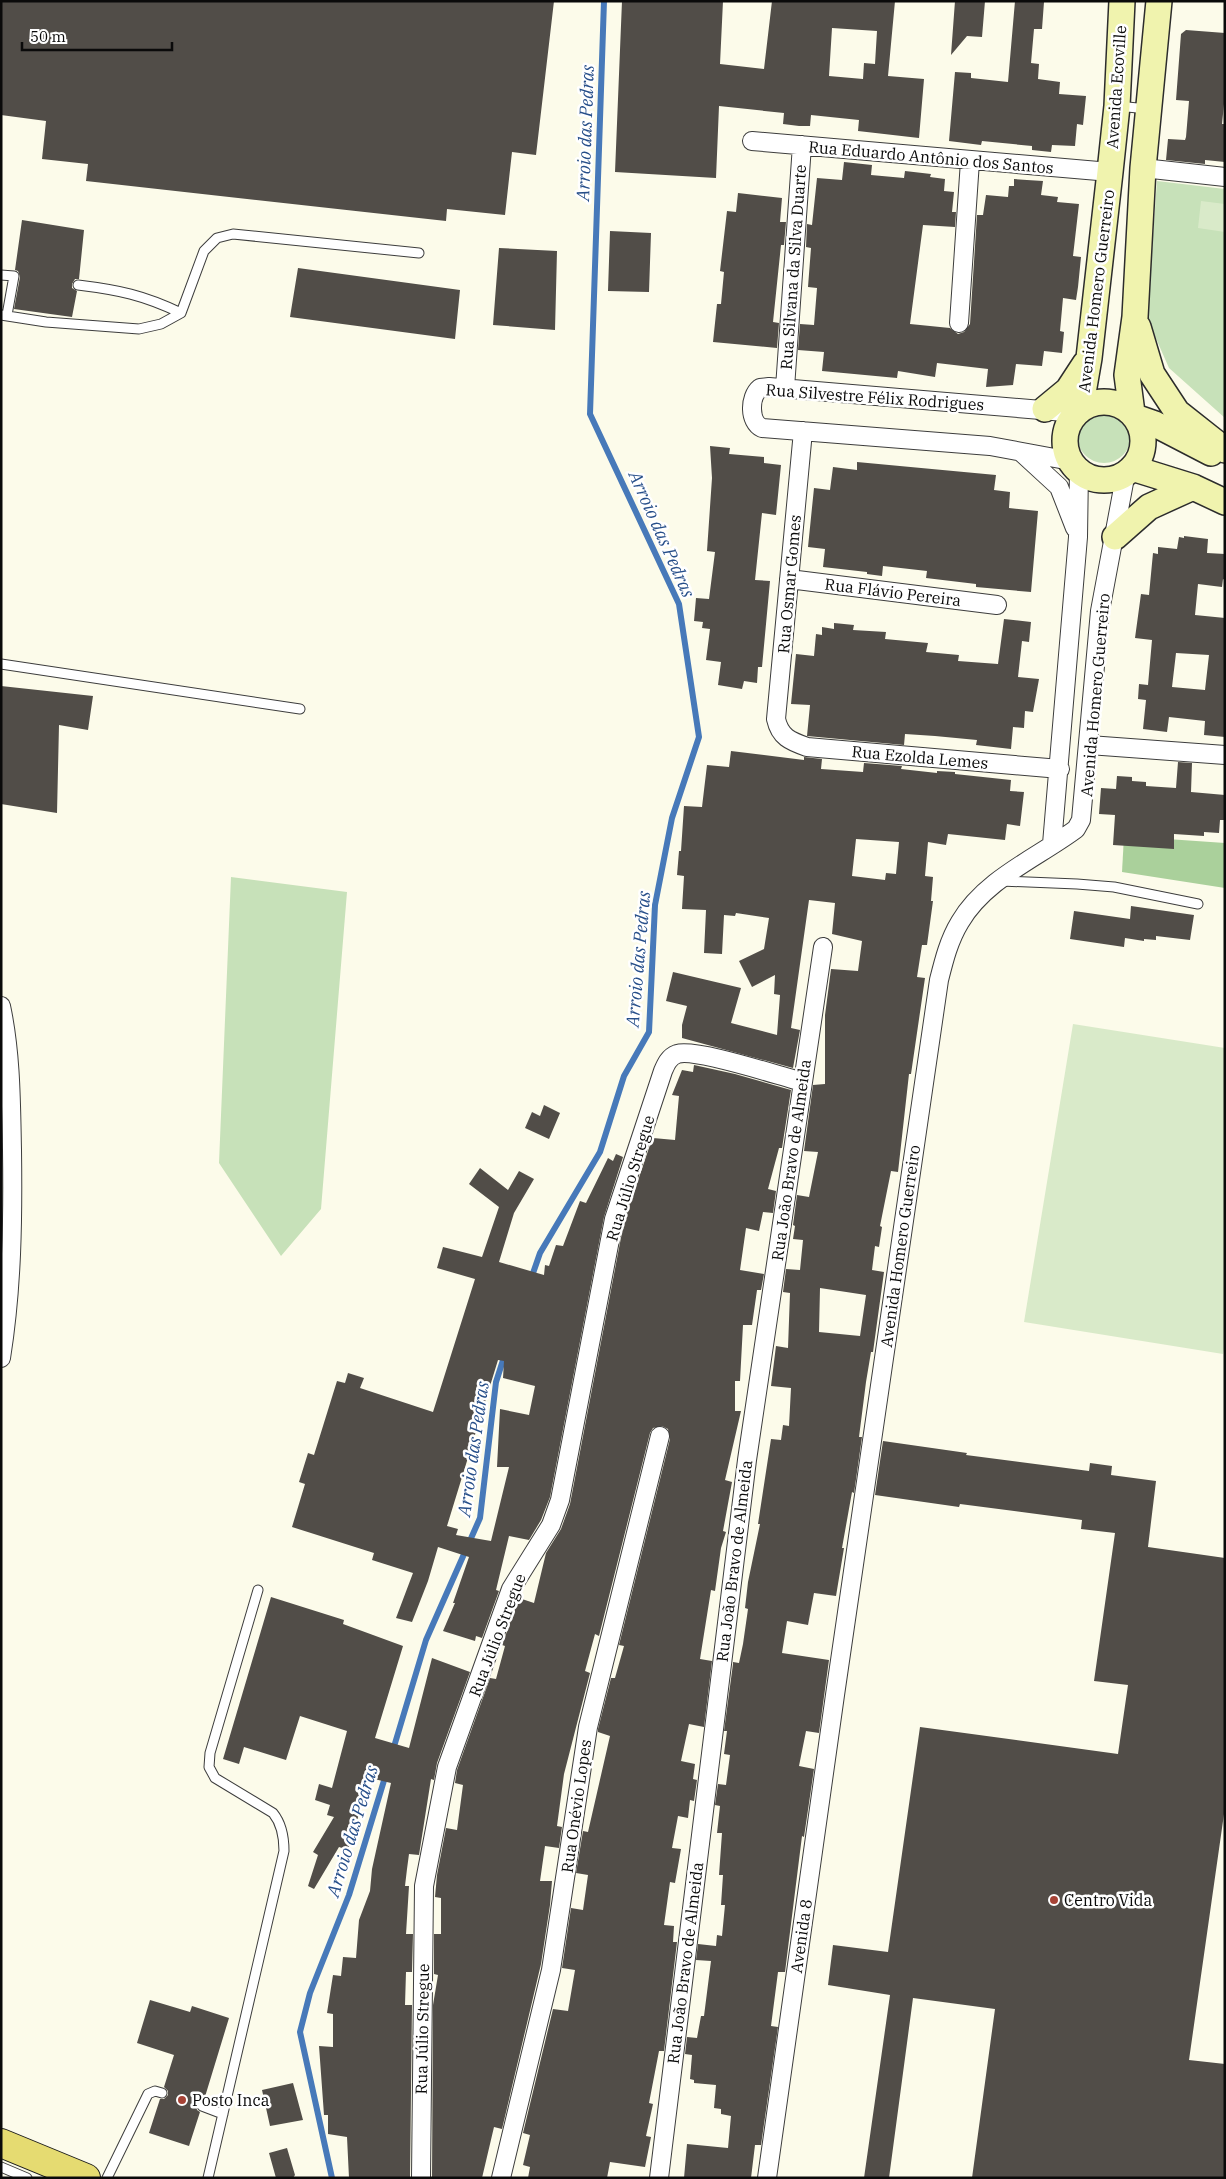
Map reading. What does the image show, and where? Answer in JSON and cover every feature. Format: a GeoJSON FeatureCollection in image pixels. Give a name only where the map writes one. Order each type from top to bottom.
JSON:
{"type":"FeatureCollection","features":[{"type":"Feature","properties":{"kind":"main road"},"geometry":{"type":"LineString","coordinates":[[1,2143],[86,2178]]}},
{"type":"Feature","properties":{"kind":"street","name":"Avenida Ecoville"},"geometry":{"type":"LineString","coordinates":[[1110,172],[1117,106],[1122,1]]}},
{"type":"Feature","properties":{"kind":"street","name":"Avenida Ecoville"},"geometry":{"type":"LineString","coordinates":[[1143,168],[1158,1]]}},
{"type":"Feature","properties":{"kind":"street","name":"Rua Eduardo Antônio dos Santos"},"geometry":{"type":"LineString","coordinates":[[752,141],[1110,172]]}},
{"type":"Feature","properties":{"kind":"street","name":"Rua Silvana da Silva Duarte"},"geometry":{"type":"LineString","coordinates":[[785,388],[802,145]]}},
{"type":"Feature","properties":{"kind":"street"},"geometry":{"type":"LineString","coordinates":[[959,323],[970,161]]}},
{"type":"Feature","properties":{"kind":"street","name":"Avenida Homero Guerreiro"},"geometry":{"type":"LineString","coordinates":[[1134,415],[1127,375],[1135,317],[1143,168]]}},
{"type":"Feature","properties":{"kind":"street"},"geometry":{"type":"LineString","coordinates":[[1143,168],[1225,178]]}},
{"type":"Feature","properties":{"kind":"street","name":"Avenida Homero Guerreiro"},"geometry":{"type":"LineString","coordinates":[[1079,411],[1089,358],[1110,172]]}},
{"type":"Feature","properties":{"kind":"street"},"geometry":{"type":"LineString","coordinates":[[1135,317],[1152,374],[1177,412],[1225,450]]}},
{"type":"Feature","properties":{"kind":"street"},"geometry":{"type":"LineString","coordinates":[[1045,409],[1068,390],[1089,358]]}},
{"type":"Feature","properties":{"kind":"street","name":"Rua Silvestre Félix Rodrigues"},"geometry":{"type":"LineString","coordinates":[[1075,466],[990,446],[762,428],[756,425],[752,419],[756,391],[763,387],[1079,411]]}},
{"type":"Feature","properties":{"kind":"street"},"geometry":{"type":"LineString","coordinates":[[1134,415],[1142,429],[1143,443],[1140,456],[1129,470],[1115,478],[1102,479],[1090,477],[1075,466],[1067,452],[1066,431],[1079,411],[1090,404],[1101,402],[1123,407],[1134,415],[1225,460]]}},
{"type":"Feature","properties":{"kind":"street","name":"Rua Osmar Gomes"},"geometry":{"type":"LineString","coordinates":[[783,736],[778,728],[776,719],[803,431]]}},
{"type":"Feature","properties":{"kind":"street"},"geometry":{"type":"LineString","coordinates":[[1022,452],[1058,487],[1078,537]]}},
{"type":"Feature","properties":{"kind":"street","name":"Avenida Homero Guerreiro"},"geometry":{"type":"LineString","coordinates":[[1052,844],[1060,769],[1078,537],[1075,466]]}},
{"type":"Feature","properties":{"kind":"street","name":"Avenida Homero Guerreiro"},"geometry":{"type":"LineString","coordinates":[[835,1695],[939,980],[947,952],[960,922],[977,899],[998,881],[1076,829],[1081,820],[1100,610],[1129,470]]}},
{"type":"Feature","properties":{"kind":"street"},"geometry":{"type":"LineString","coordinates":[[1129,470],[1193,487],[1225,502]]}},
{"type":"Feature","properties":{"kind":"street"},"geometry":{"type":"LineString","coordinates":[[1115,538],[1149,507],[1193,487]]}},
{"type":"Feature","properties":{"kind":"street","name":"Rua Flávio Pereira"},"geometry":{"type":"LineString","coordinates":[[789,579],[997,605]]}},
{"type":"Feature","properties":{"kind":"street","name":"Rua Ezolda Lemes"},"geometry":{"type":"LineString","coordinates":[[783,736],[792,742],[807,747],[1060,769]]}},
{"type":"Feature","properties":{"kind":"street"},"geometry":{"type":"LineString","coordinates":[[1089,745],[1225,754]]}},
{"type":"Feature","properties":{"kind":"street","name":"Rua João Bravo de Almeida"},"geometry":{"type":"LineString","coordinates":[[659,2178],[747,1460],[823,947]]}},
{"type":"Feature","properties":{"kind":"street"},"geometry":{"type":"LineString","coordinates":[[1,1006],[5,1026],[11,1091],[13,1227],[6,1272],[1,1358]]}},
{"type":"Feature","properties":{"kind":"street","name":"Rua Júlio Stregue"},"geometry":{"type":"LineString","coordinates":[[421,2178],[424,1886],[447,1767],[511,1589],[552,1525],[560,1500],[614,1219],[663,1071],[667,1061],[675,1054],[695,1053],[802,1082]]}},
{"type":"Feature","properties":{"kind":"street","name":"Rua Onévio Lopes"},"geometry":{"type":"LineString","coordinates":[[501,2178],[551,1970],[588,1727],[660,1436]]}},
{"type":"Feature","properties":{"kind":"street","name":"Avenida 8"},"geometry":{"type":"LineString","coordinates":[[767,2178],[835,1695]]}},
{"type":"Feature","properties":{"kind":"lane"},"geometry":{"type":"LineString","coordinates":[[1117,106],[1148,109]]}},
{"type":"Feature","properties":{"kind":"lane"},"geometry":{"type":"LineString","coordinates":[[1,274],[14,276],[4,315],[46,322],[140,329],[161,324],[181,313],[204,251],[209,244],[225,235],[233,234],[418,253]]}},
{"type":"Feature","properties":{"kind":"lane"},"geometry":{"type":"LineString","coordinates":[[78,284],[151,299],[181,313]]}},
{"type":"Feature","properties":{"kind":"lane"},"geometry":{"type":"LineString","coordinates":[[1,664],[300,710]]}},
{"type":"Feature","properties":{"kind":"lane"},"geometry":{"type":"LineString","coordinates":[[998,881],[1114,887],[1198,904]]}},
{"type":"Feature","properties":{"kind":"lane"},"geometry":{"type":"LineString","coordinates":[[208,2178],[284,1851],[282,1830],[278,1819],[273,1813],[215,1778],[209,1767],[210,1753],[258,1590]]}},
{"type":"Feature","properties":{"kind":"lane"},"geometry":{"type":"LineString","coordinates":[[108,2178],[148,2094],[162,2093]]}},
{"type":"Feature","properties":{"kind":"lane"},"geometry":{"type":"LineString","coordinates":[[202,2106],[223,2114]]}},
{"type":"Feature","properties":{"kind":"lane"},"geometry":{"type":"LineString","coordinates":[[1,2167],[28,2178]]}},
{"type":"Feature","properties":{"kind":"green space"},"geometry":{"type":"Polygon","coordinates":[[[1157,181],[1225,189],[1225,418],[1169,368],[1147,318],[1157,181]]]}},
{"type":"Feature","properties":{"kind":"green space"},"geometry":{"type":"Polygon","coordinates":[[[1201,201],[1225,204],[1225,232],[1198,228],[1201,201]]]}},
{"type":"Feature","properties":{"kind":"green space"},"geometry":{"type":"Polygon","coordinates":[[[1104,409],[1114,411],[1123,417],[1129,426],[1131,436],[1129,446],[1123,455],[1114,461],[1104,463],[1094,461],[1085,455],[1079,446],[1077,436],[1079,426],[1085,417],[1094,411],[1104,409]]]}},
{"type":"Feature","properties":{"kind":"green space"},"geometry":{"type":"Polygon","coordinates":[[[1124,836],[1225,843],[1225,888],[1122,872],[1124,836]]]}},
{"type":"Feature","properties":{"kind":"green space"},"geometry":{"type":"Polygon","coordinates":[[[231,877],[347,892],[321,1209],[281,1256],[219,1163],[231,877]]]}},
{"type":"Feature","properties":{"kind":"green space"},"geometry":{"type":"Polygon","coordinates":[[[1073,1024],[1225,1048],[1225,1343],[1223,1354],[1024,1322],[1073,1024]]]}},
{"type":"Feature","properties":{"kind":"building"},"geometry":{"type":"Polygon","coordinates":[[[1,1],[554,1],[536,155],[512,152],[505,215],[447,209],[446,221],[86,181],[88,164],[42,159],[46,121],[1,115],[1,1]]]}},
{"type":"Feature","properties":{"kind":"building"},"geometry":{"type":"Polygon","coordinates":[[[622,1],[723,1],[720,64],[764,69],[772,1],[895,1],[888,76],[924,79],[919,138],[858,131],[859,120],[811,115],[810,126],[799,126],[783,124],[784,113],[719,106],[716,178],[615,172],[622,1]],[[832,28],[829,76],[863,79],[864,63],[875,64],[877,31],[832,28]]]}},
{"type":"Feature","properties":{"kind":"building"},"geometry":{"type":"Polygon","coordinates":[[[955,1],[985,1],[982,37],[967,36],[951,55],[955,1]]]}},
{"type":"Feature","properties":{"kind":"building"},"geometry":{"type":"Polygon","coordinates":[[[1015,1],[1044,2],[1042,29],[1034,29],[1031,63],[1039,64],[1038,79],[1060,82],[1059,94],[1086,96],[1083,125],[1077,124],[1075,146],[1052,145],[1051,152],[1032,150],[1032,146],[982,141],[981,145],[949,141],[955,72],[971,73],[971,78],[1008,82],[1015,1]]]}},
{"type":"Feature","properties":{"kind":"building"},"geometry":{"type":"Polygon","coordinates":[[[1186,30],[1225,33],[1225,94],[1222,124],[1225,124],[1225,162],[1205,160],[1205,164],[1166,160],[1168,139],[1185,140],[1186,137],[1189,101],[1176,100],[1181,34],[1186,30]]]}},
{"type":"Feature","properties":{"kind":"building"},"geometry":{"type":"Polygon","coordinates":[[[844,162],[872,165],[871,175],[904,178],[905,171],[931,174],[930,177],[945,179],[944,191],[954,192],[952,212],[956,212],[955,227],[923,225],[910,324],[950,328],[958,334],[964,332],[970,324],[977,215],[983,215],[986,195],[1008,197],[1009,186],[1014,186],[1014,179],[1043,181],[1041,195],[1058,197],[1057,202],[1079,204],[1073,256],[1081,257],[1078,287],[1076,300],[1063,298],[1060,331],[1064,332],[1062,353],[1044,351],[1042,366],[1016,364],[1013,385],[986,387],[988,369],[937,363],[935,377],[898,371],[897,378],[822,371],[824,352],[798,350],[800,324],[814,325],[817,288],[808,287],[811,248],[806,247],[807,224],[812,225],[817,178],[842,180],[844,162]]]}},
{"type":"Feature","properties":{"kind":"building"},"geometry":{"type":"Polygon","coordinates":[[[738,193],[782,198],[780,222],[786,222],[784,245],[781,245],[773,322],[779,323],[777,348],[713,342],[717,304],[721,304],[724,272],[720,271],[727,211],[736,212],[738,193]]]}},
{"type":"Feature","properties":{"kind":"building"},"geometry":{"type":"Polygon","coordinates":[[[22,220],[84,230],[79,279],[75,279],[72,284],[72,288],[77,291],[72,317],[14,309],[20,277],[18,271],[15,270],[22,220]]]}},
{"type":"Feature","properties":{"kind":"building"},"geometry":{"type":"Polygon","coordinates":[[[610,231],[651,233],[649,292],[608,291],[610,231]]]}},
{"type":"Feature","properties":{"kind":"building"},"geometry":{"type":"Polygon","coordinates":[[[499,248],[557,251],[555,330],[493,325],[499,248]]]}},
{"type":"Feature","properties":{"kind":"building"},"geometry":{"type":"Polygon","coordinates":[[[298,268],[460,290],[455,339],[290,317],[298,268]]]}},
{"type":"Feature","properties":{"kind":"building"},"geometry":{"type":"Polygon","coordinates":[[[710,446],[730,448],[729,454],[764,457],[764,463],[781,465],[776,515],[762,513],[755,580],[770,581],[762,667],[758,667],[757,683],[744,681],[742,689],[718,685],[721,662],[706,660],[710,629],[702,628],[703,622],[694,621],[696,598],[709,599],[715,552],[707,551],[712,478],[710,446]]]}},
{"type":"Feature","properties":{"kind":"building"},"geometry":{"type":"Polygon","coordinates":[[[857,462],[996,475],[994,490],[1010,492],[1009,508],[1038,511],[1031,592],[976,587],[976,584],[926,578],[927,571],[883,566],[882,576],[867,574],[867,572],[823,567],[825,549],[808,547],[814,488],[830,490],[833,467],[857,470],[857,462]]]}},
{"type":"Feature","properties":{"kind":"building"},"geometry":{"type":"Polygon","coordinates":[[[1184,536],[1208,539],[1207,553],[1225,554],[1225,580],[1223,579],[1222,587],[1198,584],[1195,615],[1225,618],[1225,737],[1204,735],[1205,721],[1169,717],[1167,732],[1143,729],[1146,700],[1138,699],[1139,684],[1148,685],[1152,640],[1135,638],[1141,594],[1149,595],[1153,553],[1158,554],[1158,547],[1177,549],[1179,537],[1184,538],[1184,536]],[[1176,653],[1172,687],[1205,690],[1209,655],[1176,653]]]}},
{"type":"Feature","properties":{"kind":"building"},"geometry":{"type":"Polygon","coordinates":[[[1004,619],[1031,622],[1029,642],[1022,641],[1018,677],[1039,679],[1033,712],[1025,711],[1024,728],[1013,727],[1011,749],[976,745],[977,740],[905,734],[904,745],[807,736],[810,705],[791,704],[796,654],[814,656],[816,634],[822,635],[822,627],[834,629],[834,623],[854,625],[853,630],[886,632],[885,639],[928,643],[926,652],[959,655],[958,661],[998,664],[1004,619]]]}},
{"type":"Feature","properties":{"kind":"building"},"geometry":{"type":"Polygon","coordinates":[[[1,686],[93,696],[88,730],[59,725],[57,813],[1,804],[1,686]]]}},
{"type":"Feature","properties":{"kind":"building"},"geometry":{"type":"Polygon","coordinates":[[[731,751],[804,760],[804,757],[822,759],[821,769],[863,772],[864,763],[902,766],[901,769],[937,773],[937,771],[955,772],[955,774],[1011,780],[1010,791],[1024,792],[1020,826],[1007,824],[1005,840],[948,834],[946,845],[928,842],[925,876],[933,877],[931,901],[933,901],[927,945],[922,945],[917,977],[925,978],[911,1074],[909,1074],[898,1172],[891,1171],[880,1226],[882,1227],[879,1247],[875,1246],[872,1270],[884,1272],[873,1352],[871,1352],[866,1382],[859,1437],[862,1437],[854,1493],[852,1492],[842,1548],[844,1548],[836,1596],[814,1593],[808,1625],[787,1621],[782,1653],[829,1660],[819,1733],[806,1731],[799,1766],[814,1769],[804,1837],[802,1836],[785,1972],[778,1972],[771,2026],[778,2027],[761,2145],[755,2145],[751,2178],[684,2178],[687,2144],[728,2148],[731,2116],[721,2114],[721,2109],[714,2108],[716,2085],[694,2083],[694,2080],[690,2079],[692,2055],[685,2054],[687,2037],[697,2038],[701,2016],[704,2016],[711,1961],[696,1960],[698,1944],[716,1946],[717,1935],[722,1936],[725,1905],[721,1905],[723,1875],[719,1875],[722,1833],[717,1833],[720,1806],[715,1805],[718,1784],[726,1785],[730,1755],[724,1754],[727,1731],[724,1731],[733,1662],[739,1663],[743,1644],[748,1609],[745,1608],[748,1582],[760,1524],[758,1524],[771,1439],[781,1440],[783,1425],[789,1426],[791,1388],[771,1386],[776,1346],[788,1348],[790,1293],[783,1292],[786,1269],[800,1270],[803,1240],[793,1239],[797,1195],[809,1197],[818,1152],[804,1151],[813,1085],[825,1084],[825,1015],[831,969],[858,971],[862,941],[832,934],[835,903],[809,900],[791,1028],[800,1030],[793,1068],[682,1038],[682,1025],[687,1006],[666,1001],[673,972],[741,988],[731,1023],[777,1035],[780,995],[774,994],[775,975],[752,987],[739,961],[764,949],[769,918],[736,913],[735,916],[724,915],[722,954],[704,953],[706,910],[682,909],[684,876],[677,875],[679,851],[681,851],[684,806],[702,807],[707,765],[729,767],[731,751]],[[856,839],[852,876],[885,880],[886,873],[896,874],[899,842],[856,839]],[[820,1288],[819,1332],[860,1336],[866,1295],[820,1288]]]}},
{"type":"Feature","properties":{"kind":"building"},"geometry":{"type":"Polygon","coordinates":[[[1178,762],[1192,763],[1191,792],[1225,795],[1225,820],[1220,820],[1219,833],[1204,832],[1204,836],[1174,834],[1174,849],[1113,845],[1115,815],[1099,814],[1101,788],[1116,789],[1117,776],[1132,777],[1132,781],[1146,782],[1146,786],[1176,788],[1178,762]]]}},
{"type":"Feature","properties":{"kind":"building"},"geometry":{"type":"Polygon","coordinates":[[[1131,906],[1194,915],[1190,940],[1156,936],[1156,940],[1144,939],[1144,941],[1125,938],[1124,947],[1070,939],[1074,911],[1130,919],[1131,906]]]}},
{"type":"Feature","properties":{"kind":"building"},"geometry":{"type":"Polygon","coordinates":[[[694,1065],[735,1074],[791,1090],[782,1148],[779,1148],[768,1189],[776,1191],[773,1213],[763,1212],[759,1231],[746,1228],[740,1270],[764,1274],[761,1290],[757,1290],[752,1325],[743,1325],[740,1381],[735,1381],[735,1411],[741,1411],[725,1480],[732,1482],[723,1531],[726,1532],[721,1548],[715,1591],[711,1590],[700,1659],[712,1661],[704,1727],[689,1724],[681,1761],[695,1764],[693,1779],[697,1780],[694,1801],[690,1800],[688,1818],[678,1816],[672,1848],[681,1849],[675,1883],[670,1882],[664,1925],[674,1926],[673,1942],[677,1942],[664,2051],[659,2051],[649,2103],[653,2104],[646,2136],[651,2137],[645,2167],[610,2162],[607,2178],[528,2178],[530,2167],[523,2165],[530,2135],[523,2133],[553,2009],[568,2011],[575,1970],[562,1968],[571,1908],[583,1910],[588,1875],[576,1873],[583,1831],[588,1832],[610,1736],[598,1732],[598,1729],[611,1678],[615,1678],[624,1646],[619,1645],[670,1439],[668,1429],[662,1426],[653,1428],[650,1433],[599,1636],[595,1634],[585,1671],[590,1673],[564,1774],[557,1826],[562,1827],[559,1848],[545,1846],[540,1881],[552,1881],[550,1905],[541,1964],[502,2129],[494,2127],[482,2178],[432,2178],[433,2005],[438,1975],[434,1974],[434,1934],[441,1934],[441,1898],[435,1897],[446,1828],[457,1830],[463,1785],[455,1783],[457,1770],[490,1678],[496,1679],[505,1646],[502,1645],[519,1598],[534,1603],[546,1553],[561,1529],[570,1504],[624,1222],[653,1138],[675,1140],[679,1096],[672,1095],[682,1070],[693,1072],[694,1065]]]}},
{"type":"Feature","properties":{"kind":"building"},"geometry":{"type":"Polygon","coordinates":[[[544,1105],[560,1113],[549,1139],[525,1128],[532,1112],[540,1116],[544,1105]]]}},
{"type":"Feature","properties":{"kind":"building"},"geometry":{"type":"Polygon","coordinates":[[[616,1154],[623,1157],[604,1217],[550,1497],[541,1520],[529,1540],[509,1536],[496,1590],[499,1591],[482,1638],[476,1636],[475,1641],[443,1631],[455,1603],[453,1603],[469,1557],[438,1547],[428,1581],[412,1622],[396,1618],[413,1573],[372,1560],[374,1553],[292,1527],[305,1484],[299,1482],[308,1453],[314,1455],[337,1381],[345,1383],[348,1373],[364,1378],[360,1388],[433,1412],[475,1279],[437,1268],[443,1247],[482,1257],[499,1207],[469,1184],[480,1168],[508,1190],[519,1171],[534,1179],[514,1213],[499,1262],[544,1275],[545,1265],[549,1266],[556,1245],[563,1246],[580,1201],[586,1203],[608,1158],[613,1161],[616,1154]],[[498,1360],[447,1526],[458,1529],[456,1535],[491,1541],[509,1467],[497,1467],[500,1409],[529,1415],[535,1386],[503,1378],[504,1361],[498,1360]]]}},
{"type":"Feature","properties":{"kind":"building","name":"Centro Vida"},"geometry":{"type":"Polygon","coordinates":[[[883,1441],[967,1453],[966,1455],[1089,1471],[1090,1463],[1112,1466],[1111,1475],[1156,1481],[1148,1547],[1225,1558],[1225,1807],[1189,2060],[1225,2064],[1225,2178],[972,2178],[995,2009],[913,1998],[889,2178],[864,2178],[890,1995],[828,1985],[833,1945],[888,1952],[920,1727],[1118,1754],[1128,1685],[1094,1681],[1115,1533],[1081,1529],[1082,1520],[960,1504],[959,1507],[875,1495],[883,1441]]]}},
{"type":"Feature","properties":{"kind":"building"},"geometry":{"type":"Polygon","coordinates":[[[271,1597],[344,1620],[343,1624],[403,1646],[375,1738],[409,1748],[432,1658],[470,1672],[437,1763],[434,1780],[431,1779],[419,1855],[409,1854],[407,1869],[405,1886],[409,1886],[406,1934],[413,1934],[412,1972],[406,1972],[405,2005],[412,2005],[410,2178],[349,2178],[347,2137],[328,2134],[328,2115],[324,2115],[319,2046],[333,2047],[333,2014],[327,2013],[333,1975],[341,1976],[343,1957],[356,1958],[359,1920],[370,1891],[372,1869],[391,1783],[370,1778],[348,1850],[339,1847],[314,1889],[308,1886],[318,1855],[313,1852],[334,1817],[327,1815],[330,1805],[315,1800],[319,1784],[332,1788],[347,1731],[300,1716],[286,1760],[244,1747],[239,1764],[223,1759],[271,1597]]]}},
{"type":"Feature","properties":{"kind":"building"},"geometry":{"type":"Polygon","coordinates":[[[150,2000],[190,2012],[192,2006],[229,2018],[204,2100],[198,2101],[196,2104],[197,2110],[200,2112],[189,2146],[149,2133],[160,2099],[164,2099],[168,2095],[168,2091],[164,2087],[174,2055],[137,2043],[150,2000]]]}},
{"type":"Feature","properties":{"kind":"building"},"geometry":{"type":"Polygon","coordinates":[[[293,2083],[303,2120],[270,2126],[262,2090],[293,2083]]]}},
{"type":"Feature","properties":{"kind":"building"},"geometry":{"type":"Polygon","coordinates":[[[287,2148],[295,2175],[293,2178],[276,2178],[269,2153],[287,2148]]]}},
{"type":"Feature","properties":{"kind":"waterway","name":"Arroio das Pedras"},"geometry":{"type":"LineString","coordinates":[[531,1279],[540,1253],[600,1152],[624,1076],[649,1032],[655,905],[672,818],[699,737],[679,604],[590,414],[604,1]]}},
{"type":"Feature","properties":{"kind":"waterway","name":"Arroio das Pedras"},"geometry":{"type":"LineString","coordinates":[[393,1750],[426,1640],[480,1518],[496,1382],[505,1354]]}},
{"type":"Feature","properties":{"kind":"waterway","name":"Arroio das Pedras"},"geometry":{"type":"LineString","coordinates":[[332,2178],[300,2032],[310,1993],[349,1895],[386,1774]]}},
{"type":"Feature","properties":{"kind":"place","name":"Centro Vida"},"geometry":{"type":"Point","coordinates":[1054,1900]}},
{"type":"Feature","properties":{"kind":"place","name":"Posto Inca"},"geometry":{"type":"Point","coordinates":[182,2100]}}]}
